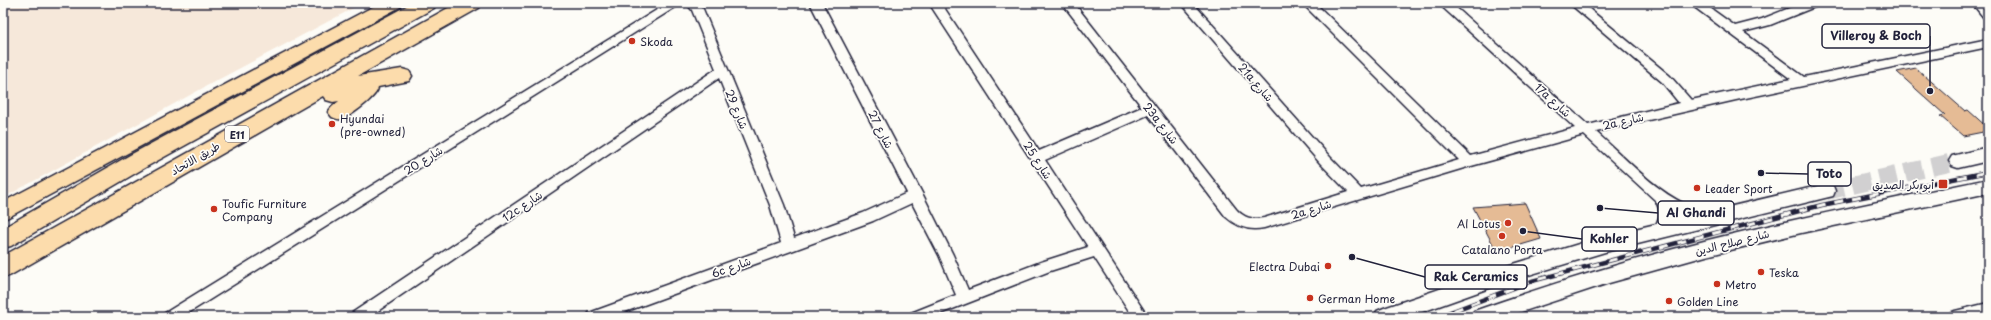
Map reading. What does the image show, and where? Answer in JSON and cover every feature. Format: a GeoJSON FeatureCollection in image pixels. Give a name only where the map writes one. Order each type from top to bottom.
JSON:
{"type":"FeatureCollection","features":[{"type":"Feature","properties":{"kind":"highway","name":"E11"},"geometry":{"type":"LineString","coordinates":[[3,239],[138,161],[427,3]]}},
{"type":"Feature","properties":{"kind":"highway","name":"طريق الاتحاد"},"geometry":{"type":"LineString","coordinates":[[3,268],[266,118],[472,3]]}},
{"type":"Feature","properties":{"kind":"highway"},"geometry":{"type":"LineString","coordinates":[[266,118],[304,109],[351,86],[402,76]]}},
{"type":"Feature","properties":{"kind":"highway"},"geometry":{"type":"LineString","coordinates":[[339,112],[368,90],[369,84],[366,82]]}},
{"type":"Feature","properties":{"kind":"highway"},"geometry":{"type":"LineString","coordinates":[[3,224],[85,182],[138,161]]}},
{"type":"Feature","properties":{"kind":"main road"},"geometry":{"type":"LineString","coordinates":[[3,212],[394,3]]}},
{"type":"Feature","properties":{"kind":"main road"},"geometry":{"type":"LineString","coordinates":[[1958,161],[1988,154]]}},
{"type":"Feature","properties":{"kind":"main road","name":"شارع صلاح الدين"},"geometry":{"type":"LineString","coordinates":[[1481,317],[1567,288],[1682,254],[1795,227],[1988,186]]}},
{"type":"Feature","properties":{"kind":"main road"},"geometry":{"type":"LineString","coordinates":[[1384,317],[1514,272],[1605,244],[1826,191]]}},
{"type":"Feature","properties":{"kind":"street","name":"شارع 20"},"geometry":{"type":"LineString","coordinates":[[170,317],[676,3]]}},
{"type":"Feature","properties":{"kind":"street","name":"شارع 29"},"geometry":{"type":"LineString","coordinates":[[680,3],[695,7],[794,244]]}},
{"type":"Feature","properties":{"kind":"street","name":"شارع 27"},"geometry":{"type":"LineString","coordinates":[[816,3],[946,255],[969,296]]}},
{"type":"Feature","properties":{"kind":"street","name":"شارع 25"},"geometry":{"type":"LineString","coordinates":[[935,3],[1141,317]]}},
{"type":"Feature","properties":{"kind":"street","name":"23a شارع"},"geometry":{"type":"LineString","coordinates":[[1068,3],[1236,218],[1250,224],[1264,223]]}},
{"type":"Feature","properties":{"kind":"street","name":"21a شارع"},"geometry":{"type":"LineString","coordinates":[[1187,3],[1325,160],[1354,196]]}},
{"type":"Feature","properties":{"kind":"street"},"geometry":{"type":"LineString","coordinates":[[1308,3],[1433,128],[1464,162]]}},
{"type":"Feature","properties":{"kind":"street","name":"17a شارع"},"geometry":{"type":"LineString","coordinates":[[1444,3],[1662,197],[1672,204],[1690,212],[1709,216],[1720,216]]}},
{"type":"Feature","properties":{"kind":"street"},"geometry":{"type":"LineString","coordinates":[[1575,3],[1666,79],[1693,105]]}},
{"type":"Feature","properties":{"kind":"street"},"geometry":{"type":"LineString","coordinates":[[1695,3],[1769,58],[1799,83]]}},
{"type":"Feature","properties":{"kind":"street"},"geometry":{"type":"LineString","coordinates":[[1737,34],[1757,30],[1766,22],[1813,3]]}},
{"type":"Feature","properties":{"kind":"street"},"geometry":{"type":"LineString","coordinates":[[1978,3],[1988,15]]}},
{"type":"Feature","properties":{"kind":"street","name":"2a شارع"},"geometry":{"type":"LineString","coordinates":[[1264,223],[1464,162],[1586,130],[1693,105],[1988,43]]}},
{"type":"Feature","properties":{"kind":"street","name":"12c شارع"},"geometry":{"type":"LineString","coordinates":[[357,317],[687,95],[724,76]]}},
{"type":"Feature","properties":{"kind":"street"},"geometry":{"type":"LineString","coordinates":[[1035,155],[1152,112]]}},
{"type":"Feature","properties":{"kind":"street"},"geometry":{"type":"LineString","coordinates":[[1660,231],[1667,219],[1666,205],[1662,197]]}},
{"type":"Feature","properties":{"kind":"street","name":"6c شارع"},"geometry":{"type":"LineString","coordinates":[[594,317],[868,217],[881,214],[917,199]]}},
{"type":"Feature","properties":{"kind":"street"},"geometry":{"type":"LineString","coordinates":[[916,317],[1094,246]]}},
{"type":"Feature","properties":{"kind":"street"},"geometry":{"type":"LineString","coordinates":[[1955,317],[1988,309]]}},
{"type":"Feature","properties":{"kind":"shaded area"},"geometry":{"type":"Polygon","coordinates":[[[3,3],[363,3],[212,83],[3,198],[3,3]]]}},
{"type":"Feature","properties":{"kind":"building"},"geometry":{"type":"Polygon","coordinates":[[[1916,68],[1965,111],[1968,110],[1988,128],[1988,131],[1963,136],[1940,116],[1945,115],[1897,72],[1916,68]]]}},
{"type":"Feature","properties":{"kind":"building","name":"Al Lotus"},"geometry":{"type":"Polygon","coordinates":[[[1525,203],[1541,239],[1497,252],[1473,207],[1525,203]]]}},
{"type":"Feature","properties":{"kind":"tunnel"},"geometry":{"type":"LineString","coordinates":[[1826,191],[1958,161]]}},
{"type":"Feature","properties":{"kind":"railway"},"geometry":{"type":"LineString","coordinates":[[1437,317],[1532,281],[1822,205],[1988,172]]}},
{"type":"Feature","properties":{"kind":"place","name":"Skoda"},"geometry":{"type":"Point","coordinates":[632,41]}},
{"type":"Feature","properties":{"kind":"place","name":"Villeroy & Boch"},"geometry":{"type":"Point","coordinates":[1930,91]}},
{"type":"Feature","properties":{"kind":"place","name":"Hyundai (pre-owned)"},"geometry":{"type":"Point","coordinates":[332,124]}},
{"type":"Feature","properties":{"kind":"place","name":"Toto"},"geometry":{"type":"Point","coordinates":[1761,173]}},
{"type":"Feature","properties":{"kind":"place","name":"أبو بكر الصديق"},"geometry":{"type":"Point","coordinates":[1943,184]}},
{"type":"Feature","properties":{"kind":"place","name":"Leader Sport"},"geometry":{"type":"Point","coordinates":[1697,188]}},
{"type":"Feature","properties":{"kind":"place","name":"Al Ghandi"},"geometry":{"type":"Point","coordinates":[1600,208]}},
{"type":"Feature","properties":{"kind":"place","name":"Toufic Furniture Company"},"geometry":{"type":"Point","coordinates":[214,209]}},
{"type":"Feature","properties":{"kind":"place","name":"Al Lotus"},"geometry":{"type":"Point","coordinates":[1508,223]}},
{"type":"Feature","properties":{"kind":"place","name":"Kohler"},"geometry":{"type":"Point","coordinates":[1523,231]}},
{"type":"Feature","properties":{"kind":"place","name":"Catalano Porta"},"geometry":{"type":"Point","coordinates":[1502,236]}},
{"type":"Feature","properties":{"kind":"place","name":"Rak Ceramics"},"geometry":{"type":"Point","coordinates":[1352,257]}},
{"type":"Feature","properties":{"kind":"place","name":"Electra Dubai"},"geometry":{"type":"Point","coordinates":[1328,266]}},
{"type":"Feature","properties":{"kind":"place","name":"Teska"},"geometry":{"type":"Point","coordinates":[1761,272]}},
{"type":"Feature","properties":{"kind":"place","name":"Metro"},"geometry":{"type":"Point","coordinates":[1717,284]}},
{"type":"Feature","properties":{"kind":"place","name":"German Home"},"geometry":{"type":"Point","coordinates":[1310,298]}},
{"type":"Feature","properties":{"kind":"place","name":"Golden Line"},"geometry":{"type":"Point","coordinates":[1669,301]}}]}
